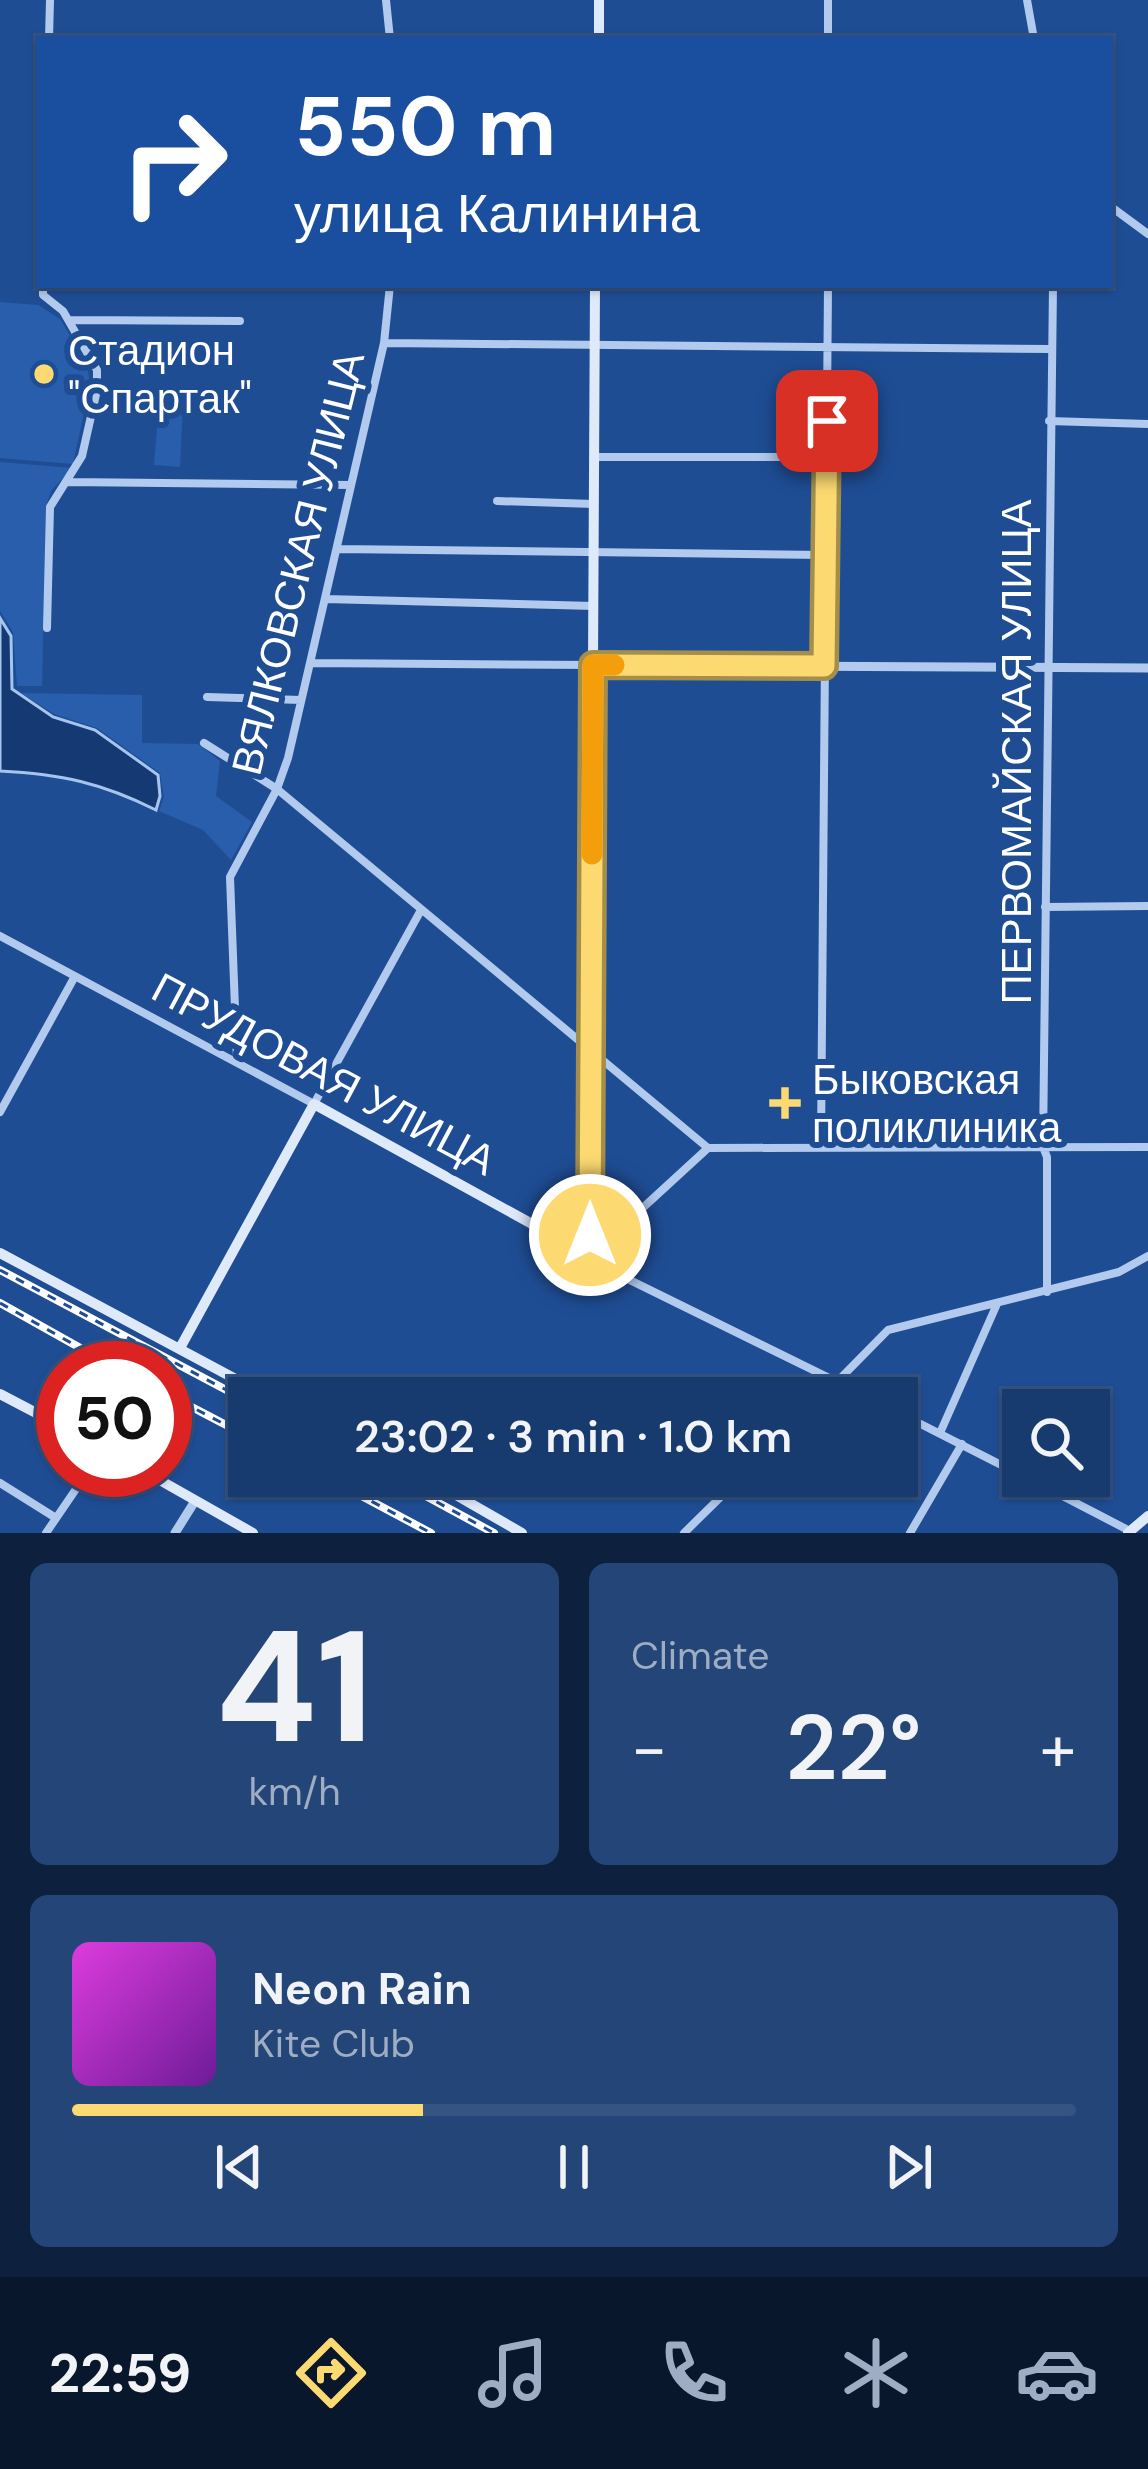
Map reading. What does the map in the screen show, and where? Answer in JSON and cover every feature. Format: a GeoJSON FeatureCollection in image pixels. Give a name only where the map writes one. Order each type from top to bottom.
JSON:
{"type":"FeatureCollection","features":[{"type":"Feature","properties":{"kind":"main road"},"geometry":{"type":"LineString","coordinates":[[598,36],[599,0]]}},
{"type":"Feature","properties":{"kind":"main road"},"geometry":{"type":"LineString","coordinates":[[582,1245],[590,1235],[596,288]]}},
{"type":"Feature","properties":{"kind":"main road"},"geometry":{"type":"LineString","coordinates":[[184,1341],[314,1104]]}},
{"type":"Feature","properties":{"kind":"main road","name":"ПРУДОВАЯ УЛИЦА"},"geometry":{"type":"LineString","coordinates":[[314,1104],[572,1246],[582,1245]]}},
{"type":"Feature","properties":{"kind":"main road"},"geometry":{"type":"LineString","coordinates":[[0,1253],[167,1341]]}},
{"type":"Feature","properties":{"kind":"main road"},"geometry":{"type":"LineString","coordinates":[[192,1355],[233,1377]]}},
{"type":"Feature","properties":{"kind":"main road"},"geometry":{"type":"LineString","coordinates":[[0,1394],[36,1413]]}},
{"type":"Feature","properties":{"kind":"main road"},"geometry":{"type":"LineString","coordinates":[[188,1497],[253,1533]]}},
{"type":"Feature","properties":{"kind":"main road"},"geometry":{"type":"LineString","coordinates":[[459,1497],[521,1533]]}},
{"type":"Feature","properties":{"kind":"main road"},"geometry":{"type":"LineString","coordinates":[[1129,1532],[1148,1516]]}},
{"type":"Feature","properties":{"kind":"street"},"geometry":{"type":"LineString","coordinates":[[50,0],[50,36]]}},
{"type":"Feature","properties":{"kind":"street"},"geometry":{"type":"LineString","coordinates":[[386,0],[389,36]]}},
{"type":"Feature","properties":{"kind":"street"},"geometry":{"type":"LineString","coordinates":[[828,0],[828,36]]}},
{"type":"Feature","properties":{"kind":"street"},"geometry":{"type":"LineString","coordinates":[[1027,0],[1033,36]]}},
{"type":"Feature","properties":{"kind":"street"},"geometry":{"type":"LineString","coordinates":[[1113,208],[1148,234]]}},
{"type":"Feature","properties":{"kind":"street"},"geometry":{"type":"LineString","coordinates":[[43,288],[43,295],[70,320],[97,370],[82,456],[50,507],[47,628]]}},
{"type":"Feature","properties":{"kind":"street","name":"ВЯЛКОВСКАЯ УЛИЦА"},"geometry":{"type":"LineString","coordinates":[[237,1061],[230,877],[277,789],[302,700],[384,343],[390,288]]}},
{"type":"Feature","properties":{"kind":"street"},"geometry":{"type":"LineString","coordinates":[[821,1145],[828,288]]}},
{"type":"Feature","properties":{"kind":"street","name":"ПЕРВОМАЙСКАЯ УЛИЦА"},"geometry":{"type":"LineString","coordinates":[[1047,1292],[1047,1157],[1043,1147],[1052,288]]}},
{"type":"Feature","properties":{"kind":"street"},"geometry":{"type":"LineString","coordinates":[[70,320],[240,321]]}},
{"type":"Feature","properties":{"kind":"street"},"geometry":{"type":"LineString","coordinates":[[384,343],[1050,350]]}},
{"type":"Feature","properties":{"kind":"street"},"geometry":{"type":"LineString","coordinates":[[1049,422],[1148,424]]}},
{"type":"Feature","properties":{"kind":"street"},"geometry":{"type":"LineString","coordinates":[[594,457],[826,457]]}},
{"type":"Feature","properties":{"kind":"street"},"geometry":{"type":"LineString","coordinates":[[68,482],[351,485]]}},
{"type":"Feature","properties":{"kind":"street"},"geometry":{"type":"LineString","coordinates":[[497,501],[594,504]]}},
{"type":"Feature","properties":{"kind":"street"},"geometry":{"type":"LineString","coordinates":[[338,549],[825,555]]}},
{"type":"Feature","properties":{"kind":"street"},"geometry":{"type":"LineString","coordinates":[[325,599],[594,606]]}},
{"type":"Feature","properties":{"kind":"street"},"geometry":{"type":"LineString","coordinates":[[310,662],[1148,668]]}},
{"type":"Feature","properties":{"kind":"street"},"geometry":{"type":"LineString","coordinates":[[207,698],[302,700]]}},
{"type":"Feature","properties":{"kind":"street"},"geometry":{"type":"LineString","coordinates":[[204,743],[277,789],[708,1148],[1148,1147]]}},
{"type":"Feature","properties":{"kind":"street"},"geometry":{"type":"LineString","coordinates":[[1045,907],[1148,906]]}},
{"type":"Feature","properties":{"kind":"street"},"geometry":{"type":"LineString","coordinates":[[314,1104],[421,910]]}},
{"type":"Feature","properties":{"kind":"street","name":"ПРУДОВАЯ УЛИЦА"},"geometry":{"type":"LineString","coordinates":[[0,936],[314,1104]]}},
{"type":"Feature","properties":{"kind":"street"},"geometry":{"type":"LineString","coordinates":[[0,1112],[74,978]]}},
{"type":"Feature","properties":{"kind":"street"},"geometry":{"type":"LineString","coordinates":[[587,1259],[708,1148]]}},
{"type":"Feature","properties":{"kind":"street"},"geometry":{"type":"LineString","coordinates":[[582,1245],[587,1259],[827,1377]]}},
{"type":"Feature","properties":{"kind":"street"},"geometry":{"type":"LineString","coordinates":[[842,1377],[888,1330],[1119,1272],[1148,1256]]}},
{"type":"Feature","properties":{"kind":"street"},"geometry":{"type":"LineString","coordinates":[[940,1433],[997,1304]]}},
{"type":"Feature","properties":{"kind":"street"},"geometry":{"type":"LineString","coordinates":[[918,1422],[1002,1465]]}},
{"type":"Feature","properties":{"kind":"street"},"geometry":{"type":"LineString","coordinates":[[910,1533],[962,1444]]}},
{"type":"Feature","properties":{"kind":"street"},"geometry":{"type":"LineString","coordinates":[[0,1483],[56,1518]]}},
{"type":"Feature","properties":{"kind":"street"},"geometry":{"type":"LineString","coordinates":[[46,1533],[70,1497]]}},
{"type":"Feature","properties":{"kind":"street"},"geometry":{"type":"LineString","coordinates":[[684,1533],[721,1497]]}},
{"type":"Feature","properties":{"kind":"street"},"geometry":{"type":"LineString","coordinates":[[1063,1497],[1129,1532]]}},
{"type":"Feature","properties":{"kind":"street"},"geometry":{"type":"LineString","coordinates":[[175,1533],[195,1501]]}},
{"type":"Feature","properties":{"kind":"shaded area","name":"Стадион \"Спартак\""},"geometry":{"type":"Polygon","coordinates":[[[0,302],[38,305],[60,319],[87,364],[90,385],[73,464],[0,458],[0,302]]]}},
{"type":"Feature","properties":{"kind":"shaded area"},"geometry":{"type":"Polygon","coordinates":[[[159,404],[183,405],[180,467],[154,465],[159,404]]]}},
{"type":"Feature","properties":{"kind":"shaded area"},"geometry":{"type":"Polygon","coordinates":[[[0,462],[72,468],[51,491],[46,506],[42,686],[17,686],[13,632],[0,611],[0,462]]]}},
{"type":"Feature","properties":{"kind":"shaded area"},"geometry":{"type":"Polygon","coordinates":[[[0,618],[11,636],[12,689],[53,717],[95,730],[158,775],[156,810],[81,782],[0,771],[0,618]]]}},
{"type":"Feature","properties":{"kind":"shaded area"},"geometry":{"type":"Polygon","coordinates":[[[21,693],[142,695],[142,743],[198,744],[220,761],[216,796],[252,822],[231,860],[203,830],[159,811],[164,797],[160,773],[97,728],[54,714],[21,693]]]}},
{"type":"Feature","properties":{"kind":"railway"},"geometry":{"type":"LineString","coordinates":[[0,1270],[228,1391]]}},
{"type":"Feature","properties":{"kind":"railway"},"geometry":{"type":"LineString","coordinates":[[0,1303],[68,1341]]}},
{"type":"Feature","properties":{"kind":"railway"},"geometry":{"type":"LineString","coordinates":[[192,1407],[228,1426]]}},
{"type":"Feature","properties":{"kind":"railway"},"geometry":{"type":"LineString","coordinates":[[363,1497],[431,1533]]}},
{"type":"Feature","properties":{"kind":"railway"},"geometry":{"type":"LineString","coordinates":[[428,1497],[494,1533]]}},
{"type":"Feature","properties":{"kind":"slow traffic"},"geometry":{"type":"LineString","coordinates":[[592,854],[593,665],[614,665]]}},
{"type":"Feature","properties":{"kind":"place","name":"Стадион \"Спартак\""},"geometry":{"type":"Point","coordinates":[44,374]}},
{"type":"Feature","properties":{"kind":"place","name":"Быковская поликлиника"},"geometry":{"type":"Point","coordinates":[785,1103]}},
{"type":"Feature","properties":{"kind":"route"},"geometry":{"type":"LineString","coordinates":[[590,1235],[593,665],[824,666],[827,421]]}}]}
